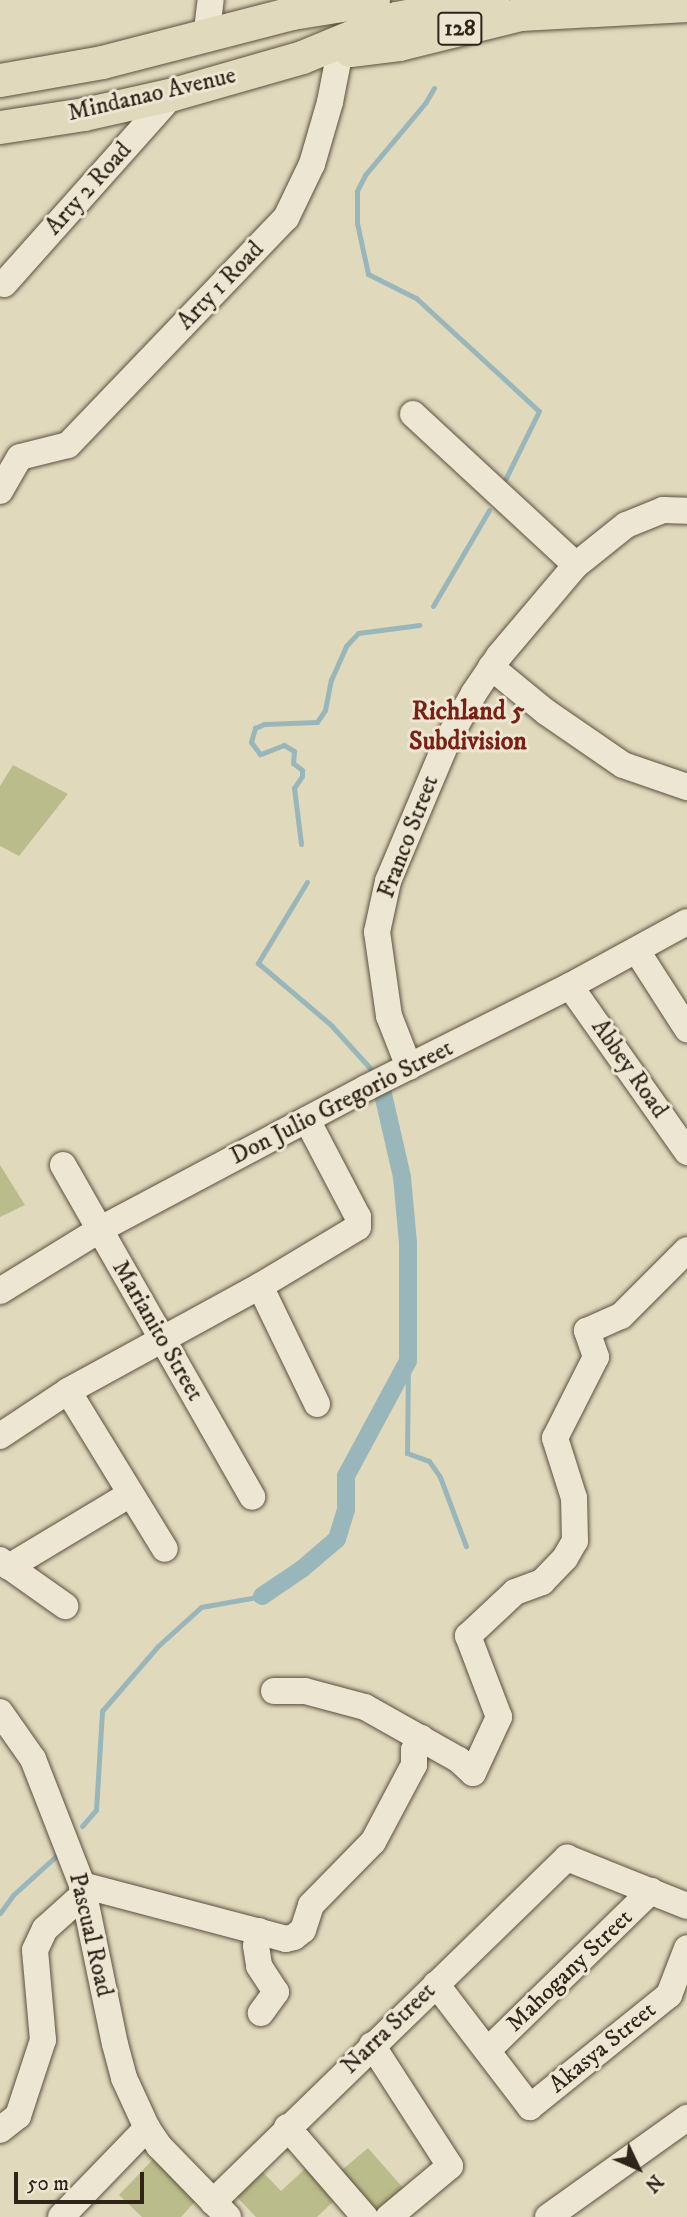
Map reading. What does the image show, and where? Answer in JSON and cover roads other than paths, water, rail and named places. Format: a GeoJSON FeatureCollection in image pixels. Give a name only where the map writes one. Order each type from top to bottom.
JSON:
{"type":"FeatureCollection","features":[{"type":"Feature","properties":{"kind":"main road","name":"Mindanao Avenue"},"geometry":{"type":"LineString","coordinates":[[0,80],[20,79],[206,38],[292,13],[324,0]]}},
{"type":"Feature","properties":{"kind":"main road","name":"Mindanao Avenue"},"geometry":{"type":"LineString","coordinates":[[292,13],[373,0]]}},
{"type":"Feature","properties":{"kind":"main road","name":"Mindanao Avenue"},"geometry":{"type":"LineString","coordinates":[[0,127],[84,114],[173,94],[302,57],[396,18],[492,0]]}},
{"type":"Feature","properties":{"kind":"main road","name":"Mindanao Avenue"},"geometry":{"type":"LineString","coordinates":[[302,57],[399,44],[520,14],[687,5]]}},
{"type":"Feature","properties":{"kind":"main road"},"geometry":{"type":"LineString","coordinates":[[618,7],[687,17]]}},
{"type":"Feature","properties":{"kind":"street"},"geometry":{"type":"LineString","coordinates":[[206,38],[211,0]]}},
{"type":"Feature","properties":{"kind":"street","name":"Arty 1 Road"},"geometry":{"type":"LineString","coordinates":[[0,491],[20,457],[68,445],[286,218],[312,164],[330,102],[340,51]]}},
{"type":"Feature","properties":{"kind":"street","name":"Arty 2 Road"},"geometry":{"type":"LineString","coordinates":[[4,284],[173,94]]}},
{"type":"Feature","properties":{"kind":"street"},"geometry":{"type":"LineString","coordinates":[[413,414],[576,565]]}},
{"type":"Feature","properties":{"kind":"street","name":"Franco Street"},"geometry":{"type":"LineString","coordinates":[[409,1067],[389,1017],[377,932],[382,902],[408,828],[447,741],[491,667],[519,629],[576,565],[626,525],[663,510],[687,511]]}},
{"type":"Feature","properties":{"kind":"street"},"geometry":{"type":"LineString","coordinates":[[491,667],[546,712],[623,765],[687,787]]}},
{"type":"Feature","properties":{"kind":"street","name":"Don Julio Gregorio Street"},"geometry":{"type":"LineString","coordinates":[[0,1291],[99,1230],[637,951],[687,922]]}},
{"type":"Feature","properties":{"kind":"street"},"geometry":{"type":"LineString","coordinates":[[637,951],[687,1029]]}},
{"type":"Feature","properties":{"kind":"street","name":"Abbey Road"},"geometry":{"type":"LineString","coordinates":[[570,986],[687,1152]]}},
{"type":"Feature","properties":{"kind":"street"},"geometry":{"type":"LineString","coordinates":[[0,1436],[68,1391],[160,1338],[260,1286],[358,1227],[358,1217],[307,1120]]}},
{"type":"Feature","properties":{"kind":"street","name":"Marianito Street"},"geometry":{"type":"LineString","coordinates":[[63,1165],[252,1497]]}},
{"type":"Feature","properties":{"kind":"street"},"geometry":{"type":"LineString","coordinates":[[274,1691],[305,1691],[365,1707],[459,1760],[473,1773],[499,1717],[468,1636],[515,1592],[542,1583],[565,1558],[575,1541],[574,1498],[555,1438],[596,1357],[587,1331],[621,1315],[687,1250]]}},
{"type":"Feature","properties":{"kind":"street"},"geometry":{"type":"LineString","coordinates":[[260,1286],[317,1404]]}},
{"type":"Feature","properties":{"kind":"street"},"geometry":{"type":"LineString","coordinates":[[68,1391],[129,1495],[165,1549]]}},
{"type":"Feature","properties":{"kind":"street"},"geometry":{"type":"LineString","coordinates":[[65,1606],[4,1563],[129,1495]]}},
{"type":"Feature","properties":{"kind":"street","name":"Pascual Road"},"geometry":{"type":"LineString","coordinates":[[0,1712],[33,1759],[83,1890],[118,2055],[147,2128],[159,2146],[221,2209]]}},
{"type":"Feature","properties":{"kind":"street"},"geometry":{"type":"LineString","coordinates":[[0,2130],[18,2116],[43,2040],[35,1950],[44,1929],[83,1890],[286,1939],[303,1930],[311,1905],[373,1842],[414,1765],[414,1750],[421,1738]]}},
{"type":"Feature","properties":{"kind":"street","name":"Narra Street"},"geometry":{"type":"LineString","coordinates":[[221,2209],[287,2127],[567,1858],[651,1891]]}},
{"type":"Feature","properties":{"kind":"street"},"geometry":{"type":"LineString","coordinates":[[651,1891],[687,1906]]}},
{"type":"Feature","properties":{"kind":"street","name":"Mahogany Street"},"geometry":{"type":"LineString","coordinates":[[488,2050],[651,1891]]}},
{"type":"Feature","properties":{"kind":"street"},"geometry":{"type":"LineString","coordinates":[[259,1931],[256,1946],[259,1966],[276,1992],[261,2013]]}},
{"type":"Feature","properties":{"kind":"street","name":"Akasya Street"},"geometry":{"type":"LineString","coordinates":[[488,2050],[530,2107],[669,1995],[687,1948]]}},
{"type":"Feature","properties":{"kind":"street"},"geometry":{"type":"LineString","coordinates":[[436,1984],[488,2050]]}},
{"type":"Feature","properties":{"kind":"street"},"geometry":{"type":"LineString","coordinates":[[372,2045],[450,2166],[389,2217]]}},
{"type":"Feature","properties":{"kind":"street"},"geometry":{"type":"LineString","coordinates":[[548,2217],[687,2118]]}},
{"type":"Feature","properties":{"kind":"street"},"geometry":{"type":"LineString","coordinates":[[287,2127],[365,2217]]}},
{"type":"Feature","properties":{"kind":"street"},"geometry":{"type":"LineString","coordinates":[[61,2217],[147,2128]]}},
{"type":"Feature","properties":{"kind":"waterway"},"geometry":{"type":"LineString","coordinates":[[434,88],[426,102],[365,175],[357,191],[357,223],[368,274],[416,298],[539,411],[503,484]]}},
{"type":"Feature","properties":{"kind":"waterway"},"geometry":{"type":"LineString","coordinates":[[433,606],[489,510]]}},
{"type":"Feature","properties":{"kind":"waterway"},"geometry":{"type":"LineString","coordinates":[[301,844],[294,788],[302,776],[302,770],[293,763],[294,751],[284,745],[260,754],[251,742],[255,728],[264,724],[317,722],[325,710],[331,680],[346,646],[358,633],[419,625]]}},
{"type":"Feature","properties":{"kind":"waterway"},"geometry":{"type":"LineString","coordinates":[[307,882],[258,963],[331,1025],[370,1068]]}},
{"type":"Feature","properties":{"kind":"waterway"},"geometry":{"type":"LineString","coordinates":[[262,1596],[302,1569],[337,1539],[346,1509],[346,1476],[408,1361],[408,1243],[402,1177],[382,1090]]}},
{"type":"Feature","properties":{"kind":"waterway"},"geometry":{"type":"LineString","coordinates":[[408,1361],[407,1453],[429,1461],[440,1477],[466,1546]]}},
{"type":"Feature","properties":{"kind":"waterway"},"geometry":{"type":"LineString","coordinates":[[82,1826],[96,1810],[102,1711],[158,1646],[201,1607],[262,1596]]}},
{"type":"Feature","properties":{"kind":"waterway"},"geometry":{"type":"LineString","coordinates":[[0,1913],[13,1895],[56,1856]]}},
{"type":"Feature","properties":{"kind":"district","name":"Richland 5 Subdivision"},"geometry":{"type":"Point","coordinates":[468,727]}}]}
